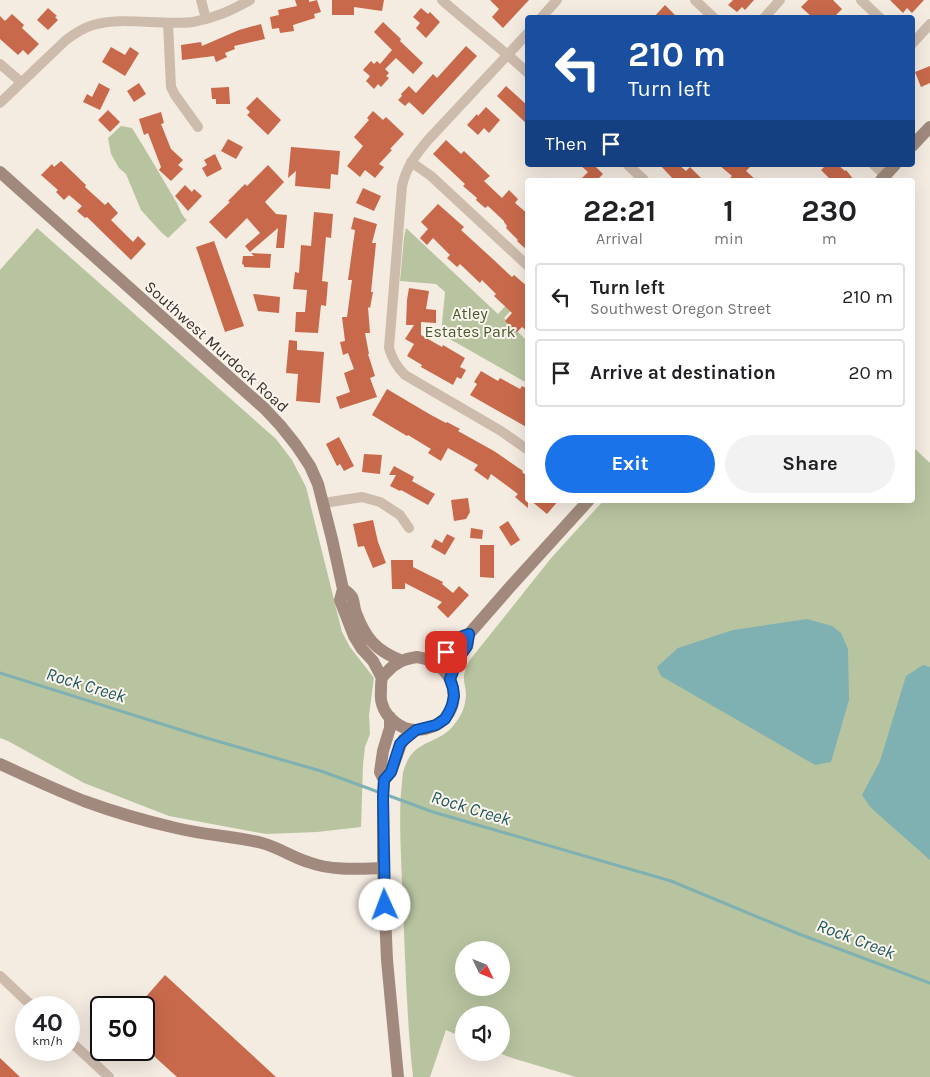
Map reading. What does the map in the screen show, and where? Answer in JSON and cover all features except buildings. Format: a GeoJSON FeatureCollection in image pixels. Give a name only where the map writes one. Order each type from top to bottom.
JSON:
{"type":"FeatureCollection","features":[{"type":"Feature","properties":{"kind":"main road"},"geometry":{"type":"LineString","coordinates":[[915,143],[930,127]]}},
{"type":"Feature","properties":{"kind":"main road"},"geometry":{"type":"LineString","coordinates":[[883,178],[893,167]]}},
{"type":"Feature","properties":{"kind":"main road","name":"Southwest Murdock Road"},"geometry":{"type":"LineString","coordinates":[[0,172],[233,380],[280,424],[296,445],[310,466],[324,504],[343,589],[340,600],[347,620],[354,636],[376,665],[382,678]]}},
{"type":"Feature","properties":{"kind":"main road"},"geometry":{"type":"LineString","coordinates":[[431,661],[446,652],[458,638],[469,634],[586,503]]}},
{"type":"Feature","properties":{"kind":"main road","name":"Southwest Murdock Road"},"geometry":{"type":"LineString","coordinates":[[343,589],[352,597],[355,611],[361,624],[375,646],[400,660]]}},
{"type":"Feature","properties":{"kind":"main road"},"geometry":{"type":"LineString","coordinates":[[450,679],[458,659],[467,646],[469,634]]}},
{"type":"Feature","properties":{"kind":"main road"},"geometry":{"type":"LineString","coordinates":[[417,657],[431,661],[446,672],[450,679],[454,696],[452,705],[445,719],[436,725],[416,730],[409,729],[395,722],[382,704],[380,696],[382,678],[400,660],[417,657]]}},
{"type":"Feature","properties":{"kind":"main road"},"geometry":{"type":"LineString","coordinates":[[390,717],[390,728],[383,751],[380,772],[384,780],[387,960],[398,1077]]}},
{"type":"Feature","properties":{"kind":"main road"},"geometry":{"type":"LineString","coordinates":[[384,780],[391,772],[400,744],[416,730]]}},
{"type":"Feature","properties":{"kind":"main road"},"geometry":{"type":"LineString","coordinates":[[0,764],[83,800],[140,819],[192,832],[264,844],[314,864],[349,869],[384,868]]}},
{"type":"Feature","properties":{"kind":"street"},"geometry":{"type":"LineString","coordinates":[[201,0],[206,19]]}},
{"type":"Feature","properties":{"kind":"street"},"geometry":{"type":"LineString","coordinates":[[0,103],[75,33],[92,26],[112,22],[192,22],[216,17],[250,0]]}},
{"type":"Feature","properties":{"kind":"street"},"geometry":{"type":"LineString","coordinates":[[442,0],[525,70]]}},
{"type":"Feature","properties":{"kind":"street"},"geometry":{"type":"LineString","coordinates":[[545,15],[558,0]]}},
{"type":"Feature","properties":{"kind":"street"},"geometry":{"type":"LineString","coordinates":[[695,0],[711,15]]}},
{"type":"Feature","properties":{"kind":"street"},"geometry":{"type":"LineString","coordinates":[[767,15],[780,0]]}},
{"type":"Feature","properties":{"kind":"street"},"geometry":{"type":"LineString","coordinates":[[861,0],[877,15]]}},
{"type":"Feature","properties":{"kind":"street"},"geometry":{"type":"LineString","coordinates":[[168,23],[171,87],[198,126]]}},
{"type":"Feature","properties":{"kind":"street"},"geometry":{"type":"LineString","coordinates":[[915,41],[930,24]]}},
{"type":"Feature","properties":{"kind":"street"},"geometry":{"type":"LineString","coordinates":[[525,36],[429,139],[406,170],[402,186],[389,339],[391,356],[399,368],[411,380],[501,431],[525,448]]}},
{"type":"Feature","properties":{"kind":"street"},"geometry":{"type":"LineString","coordinates":[[0,64],[21,82]]}},
{"type":"Feature","properties":{"kind":"street"},"geometry":{"type":"LineString","coordinates":[[412,162],[431,176],[525,263]]}},
{"type":"Feature","properties":{"kind":"street"},"geometry":{"type":"LineString","coordinates":[[630,167],[642,178]]}},
{"type":"Feature","properties":{"kind":"street"},"geometry":{"type":"LineString","coordinates":[[875,167],[883,178]]}},
{"type":"Feature","properties":{"kind":"street"},"geometry":{"type":"LineString","coordinates":[[324,504],[362,497],[380,502],[400,515],[409,528]]}},
{"type":"Feature","properties":{"kind":"street"},"geometry":{"type":"LineString","coordinates":[[0,976],[21,996]]}},
{"type":"Feature","properties":{"kind":"street"},"geometry":{"type":"LineString","coordinates":[[80,1050],[109,1077]]}},
{"type":"Feature","properties":{"kind":"green space"},"geometry":{"type":"Polygon","coordinates":[[[121,126],[132,128],[187,220],[168,238],[141,210],[126,174],[119,168],[111,154],[108,138],[121,126]]]}},
{"type":"Feature","properties":{"kind":"green space"},"geometry":{"type":"Polygon","coordinates":[[[37,228],[276,439],[292,460],[306,487],[342,632],[350,647],[374,678],[369,715],[370,734],[365,747],[363,765],[361,827],[317,832],[266,834],[169,816],[84,783],[0,738],[0,270],[37,228]]]}},
{"type":"Feature","properties":{"kind":"green space","name":"Atley Estates Park"},"geometry":{"type":"Polygon","coordinates":[[[406,228],[498,314],[525,285],[525,295],[504,318],[525,339],[525,382],[441,334],[445,292],[436,284],[400,281],[406,228]]]}},
{"type":"Feature","properties":{"kind":"green space"},"geometry":{"type":"Polygon","coordinates":[[[915,449],[930,463],[930,1077],[576,1077],[510,1057],[510,1006],[455,1006],[455,1034],[446,1030],[430,1077],[413,1077],[407,1005],[400,826],[403,773],[407,761],[413,753],[449,730],[462,713],[466,694],[464,675],[469,661],[552,557],[601,503],[915,503],[915,449]]]}},
{"type":"Feature","properties":{"kind":"water"},"geometry":{"type":"Polygon","coordinates":[[[807,619],[832,626],[841,633],[848,649],[849,700],[831,762],[815,765],[661,676],[657,667],[678,648],[733,630],[807,619]]]}},
{"type":"Feature","properties":{"kind":"water"},"geometry":{"type":"Polygon","coordinates":[[[923,665],[930,667],[930,860],[871,808],[862,795],[880,761],[906,676],[923,665]]]}},
{"type":"Feature","properties":{"kind":"waterway","name":"Rock Creek"},"geometry":{"type":"LineString","coordinates":[[0,673],[203,737],[321,771],[381,793]]}},
{"type":"Feature","properties":{"kind":"waterway","name":"Rock Creek"},"geometry":{"type":"LineString","coordinates":[[387,795],[433,812],[671,881],[799,934],[930,983]]}},
{"type":"Feature","properties":{"kind":"route"},"geometry":{"type":"LineString","coordinates":[[385,905],[384,780],[391,772],[400,744],[416,730],[429,728],[445,719],[454,696],[450,679],[458,659],[467,646],[469,634],[458,638],[446,652]]}}]}
